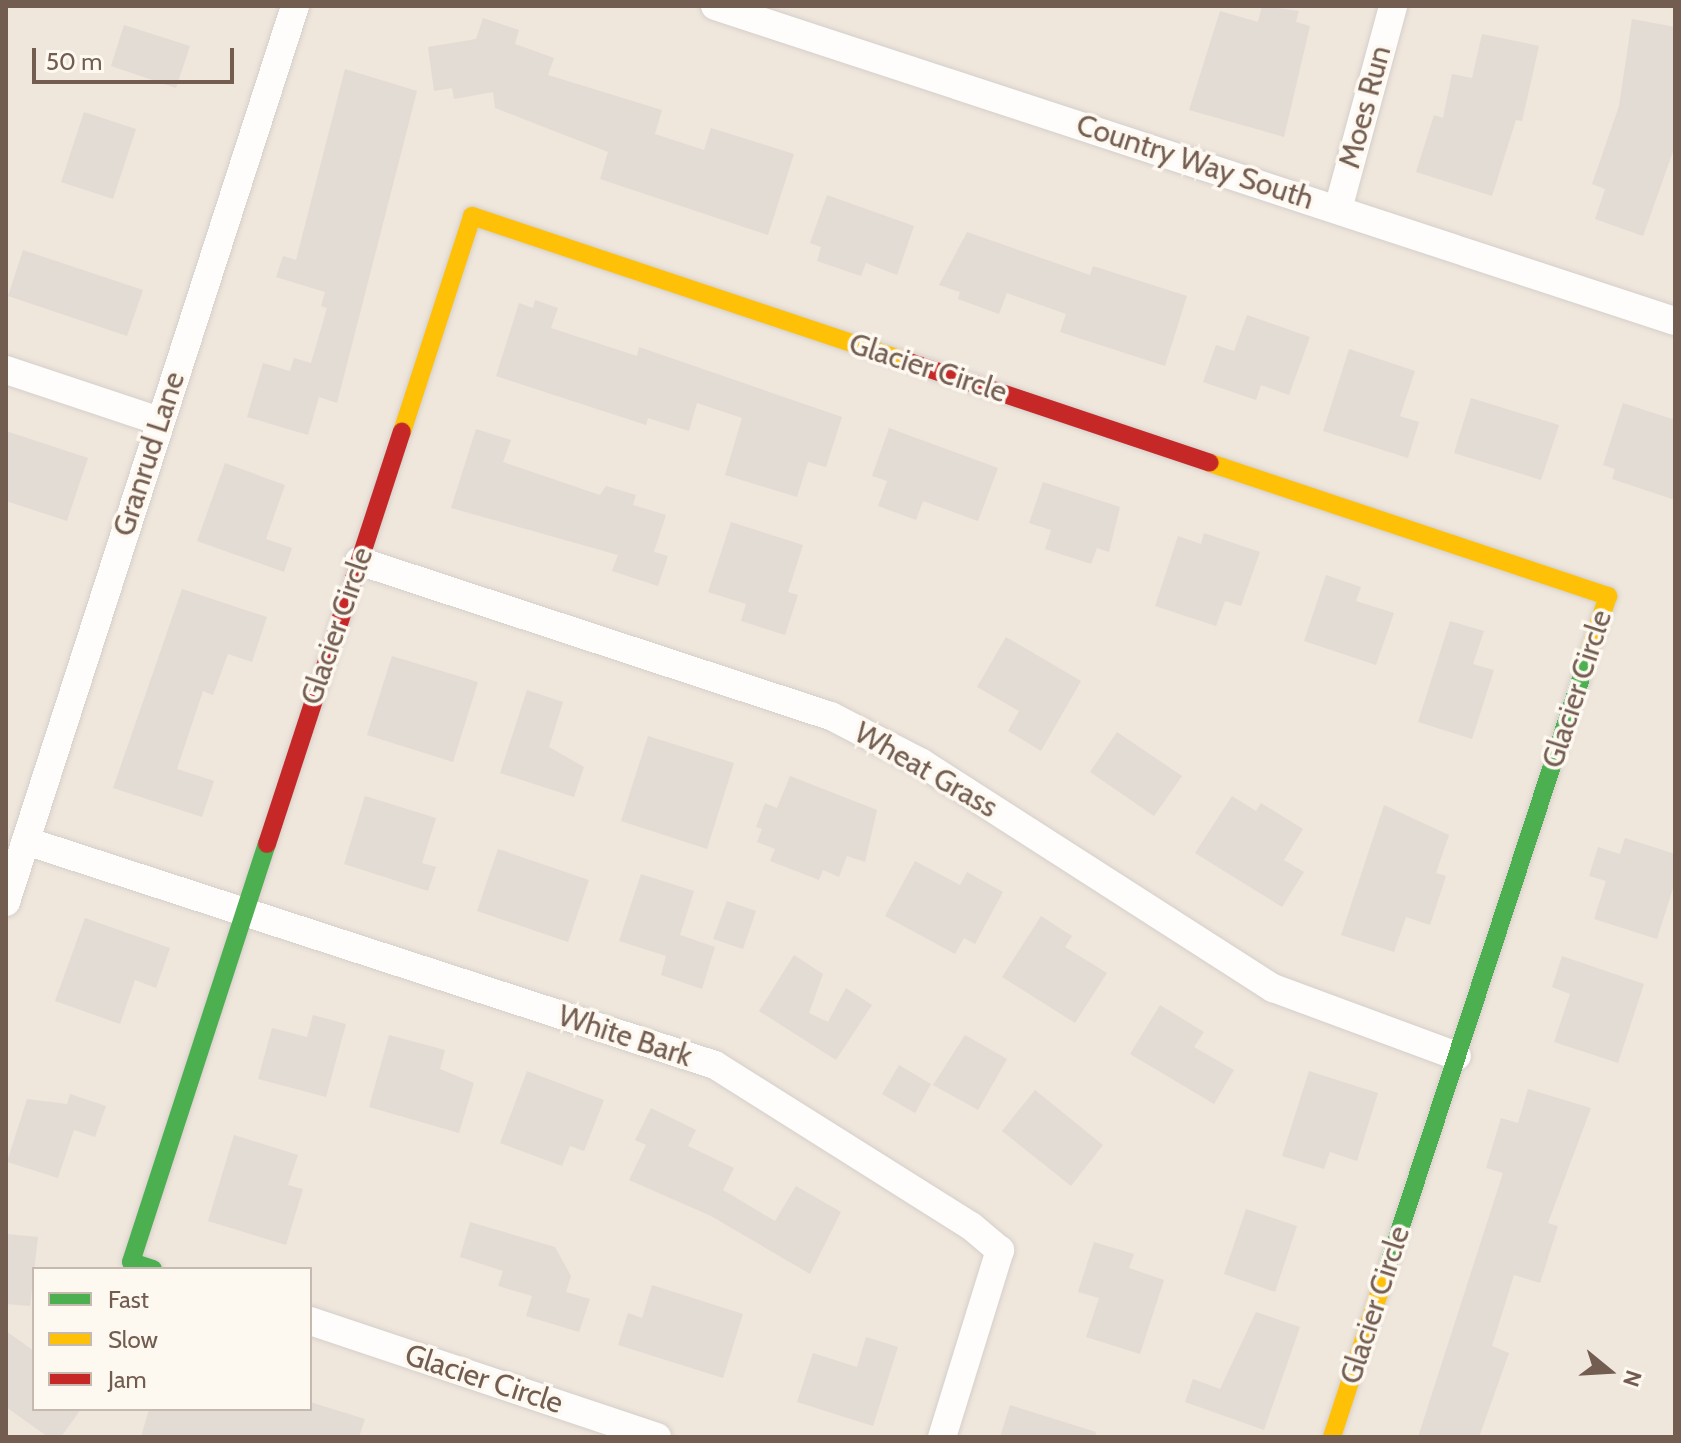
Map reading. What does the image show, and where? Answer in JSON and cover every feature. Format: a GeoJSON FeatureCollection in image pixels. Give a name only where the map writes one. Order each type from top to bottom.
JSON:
{"type":"FeatureCollection","features":[{"type":"Feature","properties":{"kind":"street","name":"Granrud Lane"},"geometry":{"type":"LineString","coordinates":[[6,902],[295,6]]}},
{"type":"Feature","properties":{"kind":"street","name":"Country Way South"},"geometry":{"type":"LineString","coordinates":[[715,6],[1675,321]]}},
{"type":"Feature","properties":{"kind":"street","name":"Moes Run"},"geometry":{"type":"LineString","coordinates":[[1338,209],[1393,6]]}},
{"type":"Feature","properties":{"kind":"street","name":"Glacier Circle"},"geometry":{"type":"LineString","coordinates":[[147,1267],[131,1262],[241,911],[472,216],[1608,596],[1332,1437]]}},
{"type":"Feature","properties":{"kind":"street"},"geometry":{"type":"LineString","coordinates":[[6,370],[159,421]]}},
{"type":"Feature","properties":{"kind":"street","name":"Wheat Grass"},"geometry":{"type":"LineString","coordinates":[[359,561],[831,716],[922,763],[1273,988],[1457,1056]]}},
{"type":"Feature","properties":{"kind":"street","name":"White Bark"},"geometry":{"type":"LineString","coordinates":[[26,841],[715,1065],[971,1226],[1000,1250],[942,1437]]}},
{"type":"Feature","properties":{"kind":"street","name":"Glacier Circle"},"geometry":{"type":"LineString","coordinates":[[312,1322],[657,1437]]}},
{"type":"Feature","properties":{"kind":"shaded area"},"geometry":{"type":"Polygon","coordinates":[[[6,6],[1675,6],[1675,1437],[6,1437],[6,6]]]}},
{"type":"Feature","properties":{"kind":"building"},"geometry":{"type":"Polygon","coordinates":[[[1262,6],[1299,11],[1296,22],[1310,26],[1284,137],[1189,110],[1220,11],[1258,22],[1262,6]]]}},
{"type":"Feature","properties":{"kind":"building"},"geometry":{"type":"Polygon","coordinates":[[[483,18],[519,30],[515,44],[554,58],[548,75],[662,110],[655,134],[704,150],[711,128],[794,154],[768,235],[600,179],[608,152],[495,108],[493,92],[454,99],[452,88],[434,91],[428,47],[476,39],[483,18]]]}},
{"type":"Feature","properties":{"kind":"building"},"geometry":{"type":"Polygon","coordinates":[[[1632,19],[1675,27],[1675,146],[1643,236],[1595,219],[1605,189],[1592,184],[1619,106],[1632,19]]]}},
{"type":"Feature","properties":{"kind":"building"},"geometry":{"type":"Polygon","coordinates":[[[124,25],[190,46],[176,88],[111,66],[124,25]]]}},
{"type":"Feature","properties":{"kind":"building"},"geometry":{"type":"Polygon","coordinates":[[[1482,34],[1539,46],[1522,121],[1516,120],[1492,196],[1416,172],[1434,115],[1443,118],[1452,74],[1472,78],[1482,34]]]}},
{"type":"Feature","properties":{"kind":"building"},"geometry":{"type":"Polygon","coordinates":[[[345,69],[417,91],[337,403],[319,397],[308,435],[247,417],[263,363],[290,371],[294,358],[311,363],[327,308],[321,306],[325,292],[276,277],[283,256],[296,260],[345,69]]]}},
{"type":"Feature","properties":{"kind":"building"},"geometry":{"type":"Polygon","coordinates":[[[84,112],[136,129],[113,199],[61,182],[84,112]]]}},
{"type":"Feature","properties":{"kind":"building"},"geometry":{"type":"Polygon","coordinates":[[[827,195],[914,226],[897,275],[866,263],[861,276],[817,261],[821,247],[810,243],[827,195]]]}},
{"type":"Feature","properties":{"kind":"building"},"geometry":{"type":"Polygon","coordinates":[[[967,232],[1090,275],[1093,266],[1187,296],[1165,366],[1060,332],[1066,314],[1007,293],[999,314],[958,299],[960,292],[939,285],[967,232]]]}},
{"type":"Feature","properties":{"kind":"building"},"geometry":{"type":"Polygon","coordinates":[[[23,250],[143,290],[127,336],[8,296],[23,250]]]}},
{"type":"Feature","properties":{"kind":"building"},"geometry":{"type":"Polygon","coordinates":[[[535,300],[558,308],[551,328],[637,356],[639,347],[842,417],[826,467],[808,462],[797,497],[725,475],[742,418],[697,403],[689,431],[648,418],[646,425],[496,376],[519,303],[533,308],[535,300]]]}},
{"type":"Feature","properties":{"kind":"building"},"geometry":{"type":"Polygon","coordinates":[[[1247,315],[1310,337],[1289,395],[1261,385],[1256,400],[1203,382],[1216,345],[1234,351],[1247,315]]]}},
{"type":"Feature","properties":{"kind":"building"},"geometry":{"type":"Polygon","coordinates":[[[1349,349],[1415,371],[1400,416],[1419,422],[1408,458],[1323,431],[1349,349]]]}},
{"type":"Feature","properties":{"kind":"building"},"geometry":{"type":"Polygon","coordinates":[[[1471,398],[1559,425],[1541,480],[1454,453],[1471,398]]]}},
{"type":"Feature","properties":{"kind":"building"},"geometry":{"type":"Polygon","coordinates":[[[1623,403],[1675,420],[1675,500],[1612,479],[1615,469],[1603,465],[1623,403]]]}},
{"type":"Feature","properties":{"kind":"building"},"geometry":{"type":"Polygon","coordinates":[[[889,428],[998,468],[978,521],[923,501],[916,520],[878,506],[887,481],[872,476],[889,428]]]}},
{"type":"Feature","properties":{"kind":"building"},"geometry":{"type":"Polygon","coordinates":[[[476,429],[511,440],[503,462],[600,495],[606,486],[636,495],[633,505],[666,515],[654,552],[668,556],[658,586],[612,571],[618,555],[451,508],[476,429]]]}},
{"type":"Feature","properties":{"kind":"building"},"geometry":{"type":"Polygon","coordinates":[[[6,431],[88,458],[67,521],[6,501],[6,431]]]}},
{"type":"Feature","properties":{"kind":"building"},"geometry":{"type":"Polygon","coordinates":[[[225,463],[285,485],[266,539],[292,548],[284,572],[197,541],[225,463]]]}},
{"type":"Feature","properties":{"kind":"building"},"geometry":{"type":"Polygon","coordinates":[[[1043,482],[1120,507],[1109,552],[1097,548],[1091,564],[1045,549],[1051,530],[1029,523],[1043,482]]]}},
{"type":"Feature","properties":{"kind":"building"},"geometry":{"type":"Polygon","coordinates":[[[731,522],[803,545],[788,592],[798,595],[785,635],[741,621],[746,604],[708,592],[731,522]]]}},
{"type":"Feature","properties":{"kind":"building"},"geometry":{"type":"Polygon","coordinates":[[[1204,533],[1260,552],[1241,606],[1225,601],[1216,626],[1155,606],[1178,536],[1201,544],[1204,533]]]}},
{"type":"Feature","properties":{"kind":"building"},"geometry":{"type":"Polygon","coordinates":[[[1326,575],[1361,587],[1356,601],[1394,613],[1376,665],[1304,641],[1326,575]]]}},
{"type":"Feature","properties":{"kind":"building"},"geometry":{"type":"Polygon","coordinates":[[[182,589],[267,617],[252,662],[228,654],[213,695],[203,691],[177,769],[214,781],[202,817],[113,788],[182,589]]]}},
{"type":"Feature","properties":{"kind":"building"},"geometry":{"type":"Polygon","coordinates":[[[1450,621],[1484,631],[1473,664],[1494,670],[1472,739],[1418,722],[1450,621]]]}},
{"type":"Feature","properties":{"kind":"building"},"geometry":{"type":"Polygon","coordinates":[[[1006,637],[1081,681],[1041,751],[1008,731],[1019,711],[977,687],[1006,637]]]}},
{"type":"Feature","properties":{"kind":"building"},"geometry":{"type":"Polygon","coordinates":[[[392,656],[478,682],[453,762],[367,735],[392,656]]]}},
{"type":"Feature","properties":{"kind":"building"},"geometry":{"type":"Polygon","coordinates":[[[527,690],[563,702],[549,747],[584,767],[574,797],[500,773],[527,690]]]}},
{"type":"Feature","properties":{"kind":"building"},"geometry":{"type":"Polygon","coordinates":[[[1117,732],[1182,776],[1154,816],[1090,772],[1117,732]]]}},
{"type":"Feature","properties":{"kind":"building"},"geometry":{"type":"Polygon","coordinates":[[[648,736],[734,763],[707,849],[621,821],[648,736]]]}},
{"type":"Feature","properties":{"kind":"building"},"geometry":{"type":"Polygon","coordinates":[[[790,776],[877,810],[865,862],[847,856],[839,877],[823,870],[819,880],[770,861],[775,849],[757,842],[762,829],[756,827],[765,803],[777,808],[790,776]]]}},
{"type":"Feature","properties":{"kind":"building"},"geometry":{"type":"Polygon","coordinates":[[[365,796],[436,818],[422,863],[436,867],[428,891],[344,864],[365,796]]]}},
{"type":"Feature","properties":{"kind":"building"},"geometry":{"type":"Polygon","coordinates":[[[1232,796],[1256,811],[1261,803],[1303,829],[1284,860],[1304,872],[1282,907],[1195,853],[1232,796]]]}},
{"type":"Feature","properties":{"kind":"building"},"geometry":{"type":"Polygon","coordinates":[[[1384,805],[1449,835],[1436,873],[1446,876],[1430,925],[1406,917],[1394,952],[1341,935],[1384,805]]]}},
{"type":"Feature","properties":{"kind":"building"},"geometry":{"type":"Polygon","coordinates":[[[1625,838],[1675,854],[1675,882],[1657,939],[1594,919],[1606,881],[1589,876],[1598,847],[1620,854],[1625,838]]]}},
{"type":"Feature","properties":{"kind":"building"},"geometry":{"type":"Polygon","coordinates":[[[498,849],[589,880],[568,942],[477,911],[498,849]]]}},
{"type":"Feature","properties":{"kind":"building"},"geometry":{"type":"Polygon","coordinates":[[[915,861],[960,885],[967,872],[1003,892],[975,944],[964,938],[955,954],[885,916],[915,861]]]}},
{"type":"Feature","properties":{"kind":"building"},"geometry":{"type":"Polygon","coordinates":[[[641,874],[694,891],[680,935],[715,947],[702,989],[661,975],[666,956],[619,941],[641,874]]]}},
{"type":"Feature","properties":{"kind":"building"},"geometry":{"type":"Polygon","coordinates":[[[727,901],[756,911],[743,949],[713,939],[727,901]]]}},
{"type":"Feature","properties":{"kind":"building"},"geometry":{"type":"Polygon","coordinates":[[[1041,916],[1072,936],[1065,947],[1107,973],[1075,1023],[1002,977],[1041,916]]]}},
{"type":"Feature","properties":{"kind":"building"},"geometry":{"type":"Polygon","coordinates":[[[85,918],[170,948],[156,988],[135,980],[120,1024],[55,1001],[85,918]]]}},
{"type":"Feature","properties":{"kind":"building"},"geometry":{"type":"Polygon","coordinates":[[[794,955],[823,974],[809,1013],[828,1022],[846,988],[872,1005],[836,1060],[759,1011],[794,955]]]}},
{"type":"Feature","properties":{"kind":"building"},"geometry":{"type":"Polygon","coordinates":[[[1562,956],[1644,984],[1618,1063],[1554,1042],[1570,994],[1552,987],[1562,956]]]}},
{"type":"Feature","properties":{"kind":"building"},"geometry":{"type":"Polygon","coordinates":[[[1160,1005],[1204,1032],[1194,1047],[1234,1070],[1214,1104],[1130,1054],[1160,1005]]]}},
{"type":"Feature","properties":{"kind":"building"},"geometry":{"type":"Polygon","coordinates":[[[313,1015],[346,1024],[326,1097],[258,1079],[272,1028],[307,1037],[313,1015]]]}},
{"type":"Feature","properties":{"kind":"building"},"geometry":{"type":"Polygon","coordinates":[[[389,1035],[445,1050],[440,1069],[474,1083],[459,1133],[369,1107],[389,1035]]]}},
{"type":"Feature","properties":{"kind":"building"},"geometry":{"type":"Polygon","coordinates":[[[965,1035],[1007,1059],[978,1110],[933,1085],[965,1035]]]}},
{"type":"Feature","properties":{"kind":"building"},"geometry":{"type":"Polygon","coordinates":[[[899,1065],[931,1084],[915,1113],[882,1094],[899,1065]]]}},
{"type":"Feature","properties":{"kind":"building"},"geometry":{"type":"Polygon","coordinates":[[[527,1071],[604,1100],[584,1151],[570,1146],[562,1166],[500,1143],[527,1071]]]}},
{"type":"Feature","properties":{"kind":"building"},"geometry":{"type":"Polygon","coordinates":[[[1309,1071],[1378,1093],[1357,1161],[1330,1152],[1324,1169],[1282,1156],[1309,1071]]]}},
{"type":"Feature","properties":{"kind":"building"},"geometry":{"type":"Polygon","coordinates":[[[1528,1089],[1591,1108],[1548,1223],[1558,1226],[1540,1283],[1514,1275],[1492,1346],[1509,1353],[1479,1437],[1418,1437],[1503,1173],[1486,1168],[1501,1118],[1518,1123],[1528,1089]]]}},
{"type":"Feature","properties":{"kind":"building"},"geometry":{"type":"Polygon","coordinates":[[[1035,1090],[1103,1145],[1071,1186],[1002,1131],[1035,1090]]]}},
{"type":"Feature","properties":{"kind":"building"},"geometry":{"type":"Polygon","coordinates":[[[70,1094],[106,1106],[95,1137],[74,1130],[58,1178],[7,1162],[27,1099],[67,1104],[70,1094]]]}},
{"type":"Feature","properties":{"kind":"building"},"geometry":{"type":"Polygon","coordinates":[[[651,1108],[696,1130],[688,1146],[734,1168],[723,1190],[775,1221],[796,1186],[841,1212],[810,1274],[711,1216],[629,1180],[646,1145],[635,1140],[651,1108]]]}},
{"type":"Feature","properties":{"kind":"building"},"geometry":{"type":"Polygon","coordinates":[[[234,1135],[298,1155],[288,1185],[303,1189],[286,1245],[208,1221],[234,1135]]]}},
{"type":"Feature","properties":{"kind":"building"},"geometry":{"type":"Polygon","coordinates":[[[1246,1209],[1297,1226],[1275,1292],[1224,1274],[1246,1209]]]}},
{"type":"Feature","properties":{"kind":"building"},"geometry":{"type":"Polygon","coordinates":[[[470,1222],[555,1247],[571,1276],[566,1292],[590,1299],[579,1332],[526,1316],[532,1296],[498,1286],[503,1271],[460,1257],[470,1222]]]}},
{"type":"Feature","properties":{"kind":"building"},"geometry":{"type":"Polygon","coordinates":[[[6,1234],[38,1237],[35,1267],[32,1267],[30,1306],[6,1304],[6,1234]]]}},
{"type":"Feature","properties":{"kind":"building"},"geometry":{"type":"Polygon","coordinates":[[[1094,1242],[1134,1254],[1129,1268],[1164,1280],[1140,1354],[1086,1337],[1099,1298],[1078,1292],[1094,1242]]]}},
{"type":"Feature","properties":{"kind":"building"},"geometry":{"type":"Polygon","coordinates":[[[652,1285],[743,1314],[723,1378],[618,1345],[628,1313],[642,1318],[652,1285]]]}},
{"type":"Feature","properties":{"kind":"building"},"geometry":{"type":"Polygon","coordinates":[[[1256,1312],[1300,1327],[1264,1430],[1185,1402],[1193,1379],[1220,1389],[1256,1312]]]}},
{"type":"Feature","properties":{"kind":"building"},"geometry":{"type":"Polygon","coordinates":[[[6,1331],[32,1350],[32,1411],[80,1411],[61,1437],[48,1437],[6,1407],[6,1331]]]}},
{"type":"Feature","properties":{"kind":"building"},"geometry":{"type":"Polygon","coordinates":[[[866,1337],[898,1347],[873,1426],[797,1402],[813,1353],[857,1367],[866,1337]]]}},
{"type":"Feature","properties":{"kind":"building"},"geometry":{"type":"Polygon","coordinates":[[[312,1403],[365,1419],[359,1437],[141,1437],[148,1411],[312,1411],[312,1403]]]}},
{"type":"Feature","properties":{"kind":"building"},"geometry":{"type":"Polygon","coordinates":[[[1010,1405],[1096,1432],[1095,1437],[1000,1437],[1010,1405]]]}},
{"type":"Feature","properties":{"kind":"traffic: fast"},"geometry":{"type":"LineString","coordinates":[[1387,1269],[1590,650]]}},
{"type":"Feature","properties":{"kind":"traffic: fast"},"geometry":{"type":"LineString","coordinates":[[147,1267],[131,1262],[267,844]]}},
{"type":"Feature","properties":{"kind":"traffic: slow"},"geometry":{"type":"LineString","coordinates":[[402,432],[472,216],[909,362]]}},
{"type":"Feature","properties":{"kind":"traffic: slow"},"geometry":{"type":"LineString","coordinates":[[1210,463],[1608,596],[1590,650]]}},
{"type":"Feature","properties":{"kind":"traffic: slow"},"geometry":{"type":"LineString","coordinates":[[1332,1437],[1387,1269]]}},
{"type":"Feature","properties":{"kind":"traffic: jam"},"geometry":{"type":"LineString","coordinates":[[909,362],[1210,463]]}},
{"type":"Feature","properties":{"kind":"traffic: jam"},"geometry":{"type":"LineString","coordinates":[[267,844],[402,432]]}}]}
